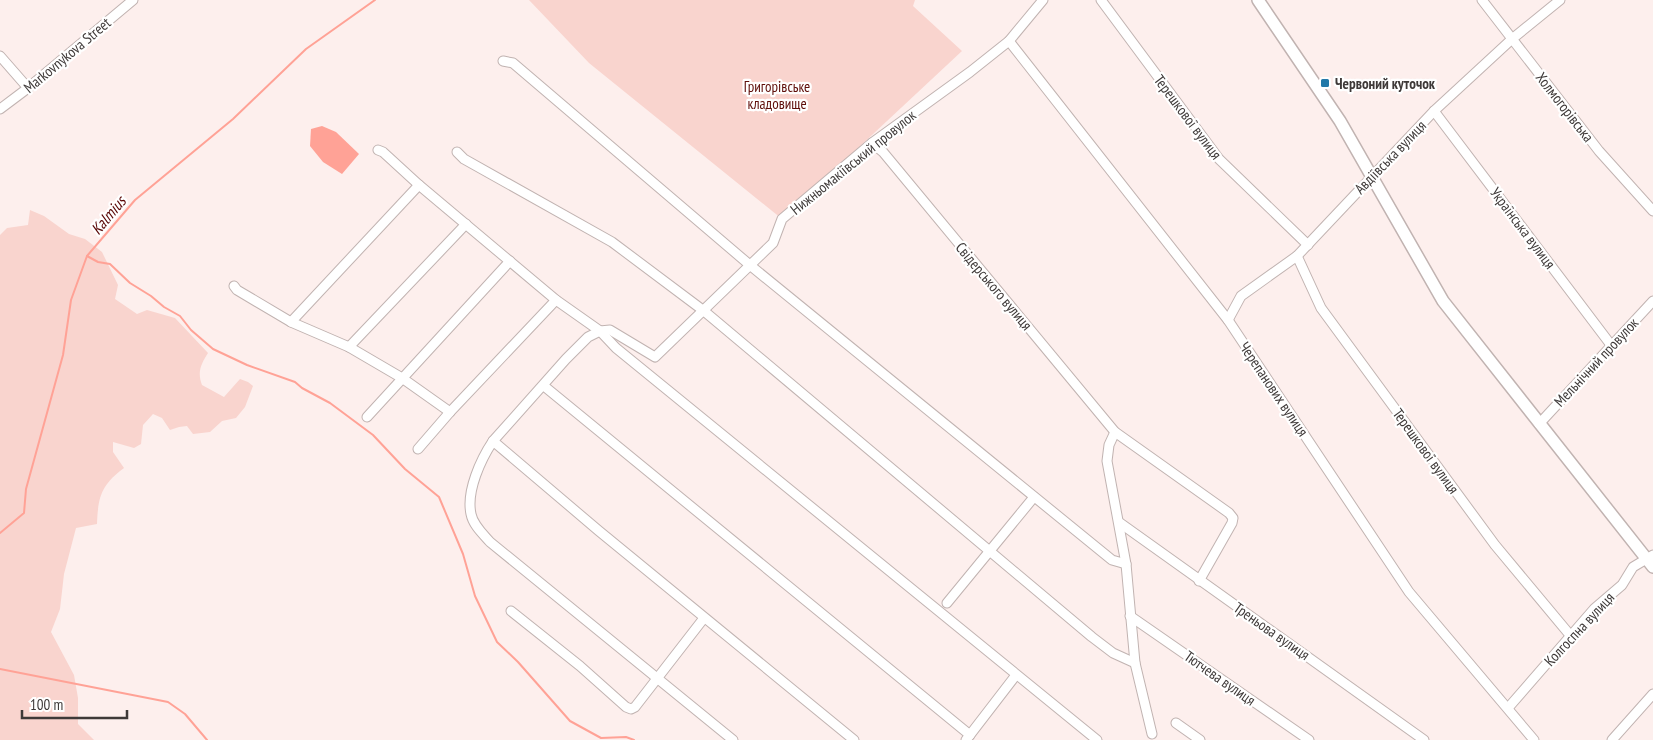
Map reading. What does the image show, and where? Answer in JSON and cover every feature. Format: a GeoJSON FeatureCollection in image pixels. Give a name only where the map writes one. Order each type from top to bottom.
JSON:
{"type":"FeatureCollection","features":[{"type":"Feature","properties":{"kind":"street","name":"Markovnykova Street"},"geometry":{"type":"LineString","coordinates":[[0,109],[28,88],[133,0]]}},
{"type":"Feature","properties":{"kind":"street","name":"Нижньомакіївський провулок"},"geometry":{"type":"LineString","coordinates":[[600,331],[610,330],[655,357],[773,243],[782,220],[872,143],[970,72],[1009,41],[1042,0]]}},
{"type":"Feature","properties":{"kind":"street","name":"Терешкової вулиця"},"geometry":{"type":"LineString","coordinates":[[1101,0],[1219,159],[1308,244]]}},
{"type":"Feature","properties":{"kind":"street"},"geometry":{"type":"LineString","coordinates":[[1258,0],[1340,121],[1443,301],[1651,560]]}},
{"type":"Feature","properties":{"kind":"street","name":"Холмогорівська"},"geometry":{"type":"LineString","coordinates":[[1482,0],[1599,151],[1653,211]]}},
{"type":"Feature","properties":{"kind":"street","name":"Авдіївська вулиця"},"geometry":{"type":"LineString","coordinates":[[1228,320],[1241,296],[1297,256],[1434,111],[1512,39],[1560,0]]}},
{"type":"Feature","properties":{"kind":"street","name":"Черепанових вулиця"},"geometry":{"type":"LineString","coordinates":[[1009,41],[1228,320],[1409,592],[1534,740]]}},
{"type":"Feature","properties":{"kind":"street"},"geometry":{"type":"LineString","coordinates":[[0,56],[28,88]]}},
{"type":"Feature","properties":{"kind":"street"},"geometry":{"type":"LineString","coordinates":[[503,61],[513,63],[751,266],[1112,560],[1126,564]]}},
{"type":"Feature","properties":{"kind":"street","name":"Українська вулиця"},"geometry":{"type":"LineString","coordinates":[[1434,111],[1611,345]]}},
{"type":"Feature","properties":{"kind":"street","name":"Свiдерського вулиця"},"geometry":{"type":"LineString","coordinates":[[872,143],[883,152],[1115,432],[1229,513],[1233,518],[1199,581]]}},
{"type":"Feature","properties":{"kind":"street"},"geometry":{"type":"LineString","coordinates":[[378,150],[383,152],[419,185],[556,300],[600,331],[616,348],[1097,740]]}},
{"type":"Feature","properties":{"kind":"street"},"geometry":{"type":"LineString","coordinates":[[457,152],[464,158],[612,242],[704,311],[1099,643],[1113,654],[1135,663]]}},
{"type":"Feature","properties":{"kind":"street"},"geometry":{"type":"LineString","coordinates":[[291,322],[419,185]]}},
{"type":"Feature","properties":{"kind":"street"},"geometry":{"type":"LineString","coordinates":[[349,347],[466,224]]}},
{"type":"Feature","properties":{"kind":"street","name":"Терешкової вулиця"},"geometry":{"type":"LineString","coordinates":[[1297,256],[1321,308],[1495,545],[1570,635]]}},
{"type":"Feature","properties":{"kind":"street"},"geometry":{"type":"LineString","coordinates":[[368,417],[510,261]]}},
{"type":"Feature","properties":{"kind":"street"},"geometry":{"type":"LineString","coordinates":[[234,286],[291,322],[349,347],[402,378],[450,412]]}},
{"type":"Feature","properties":{"kind":"street"},"geometry":{"type":"LineString","coordinates":[[418,449],[450,412],[556,300]]}},
{"type":"Feature","properties":{"kind":"street","name":"Мельнiчний провулок"},"geometry":{"type":"LineString","coordinates":[[1540,424],[1653,301]]}},
{"type":"Feature","properties":{"kind":"street"},"geometry":{"type":"LineString","coordinates":[[600,331],[588,337],[566,359],[544,386],[493,441],[484,454],[477,470],[472,488],[471,515],[476,526],[490,542],[733,740]]}},
{"type":"Feature","properties":{"kind":"street"},"geometry":{"type":"LineString","coordinates":[[544,386],[968,738],[1016,675]]}},
{"type":"Feature","properties":{"kind":"street"},"geometry":{"type":"LineString","coordinates":[[1115,432],[1109,446],[1107,462],[1120,523],[1126,564],[1135,663],[1152,734]]}},
{"type":"Feature","properties":{"kind":"street"},"geometry":{"type":"LineString","coordinates":[[493,441],[704,618],[854,740]]}},
{"type":"Feature","properties":{"kind":"street"},"geometry":{"type":"LineString","coordinates":[[947,603],[1034,497]]}},
{"type":"Feature","properties":{"kind":"street","name":"Треньова вулиця"},"geometry":{"type":"LineString","coordinates":[[1120,523],[1424,740]]}},
{"type":"Feature","properties":{"kind":"street","name":"Колгоспна вулиця"},"geometry":{"type":"LineString","coordinates":[[1508,708],[1594,609],[1622,585],[1633,567],[1639,562],[1651,560]]}},
{"type":"Feature","properties":{"kind":"street"},"geometry":{"type":"LineString","coordinates":[[511,611],[580,666],[626,707],[631,709],[635,707],[658,679],[704,618]]}},
{"type":"Feature","properties":{"kind":"street","name":"Тютчева вулиця"},"geometry":{"type":"LineString","coordinates":[[1130,616],[1309,740]]}},
{"type":"Feature","properties":{"kind":"street"},"geometry":{"type":"LineString","coordinates":[[1612,740],[1653,694]]}},
{"type":"Feature","properties":{"kind":"street"},"geometry":{"type":"LineString","coordinates":[[1176,723],[1200,740]]}},
{"type":"Feature","properties":{"kind":"green space","name":"Григорівське кладовище"},"geometry":{"type":"Polygon","coordinates":[[[529,0],[915,0],[913,6],[962,51],[782,219],[589,63],[529,0]]]}},
{"type":"Feature","properties":{"kind":"green space"},"geometry":{"type":"Polygon","coordinates":[[[30,210],[44,216],[69,234],[85,239],[102,252],[118,285],[115,299],[137,314],[147,310],[175,318],[208,353],[200,368],[202,385],[224,397],[240,379],[253,386],[245,407],[236,418],[222,421],[210,432],[193,434],[187,426],[170,430],[162,418],[153,414],[143,425],[141,444],[134,448],[113,442],[113,452],[124,468],[110,480],[102,492],[98,506],[97,524],[76,528],[64,574],[60,609],[51,632],[74,675],[78,698],[78,724],[94,740],[0,740],[0,235],[7,228],[28,225],[30,210]]]}},
{"type":"Feature","properties":{"kind":"shaded area"},"geometry":{"type":"Polygon","coordinates":[[[322,126],[336,132],[359,154],[342,174],[323,162],[310,146],[311,129],[322,126]]]}},
{"type":"Feature","properties":{"kind":"waterway","name":"Kalmius"},"geometry":{"type":"LineString","coordinates":[[0,533],[24,513],[26,489],[63,355],[71,300],[87,256],[135,200],[233,119],[306,49],[375,0]]}},
{"type":"Feature","properties":{"kind":"waterway"},"geometry":{"type":"LineString","coordinates":[[87,256],[98,262],[110,264],[130,283],[180,316],[191,330],[213,349],[247,365],[295,382],[302,388],[330,403],[373,435],[405,469],[439,497],[463,554],[475,596],[497,642],[518,662],[570,721],[601,738],[626,737],[634,740]]}},
{"type":"Feature","properties":{"kind":"waterway"},"geometry":{"type":"LineString","coordinates":[[0,669],[168,702],[185,714],[207,740]]}},
{"type":"Feature","properties":{"kind":"place","name":"Червоний куточок"},"geometry":{"type":"Point","coordinates":[1325,83]}}]}
